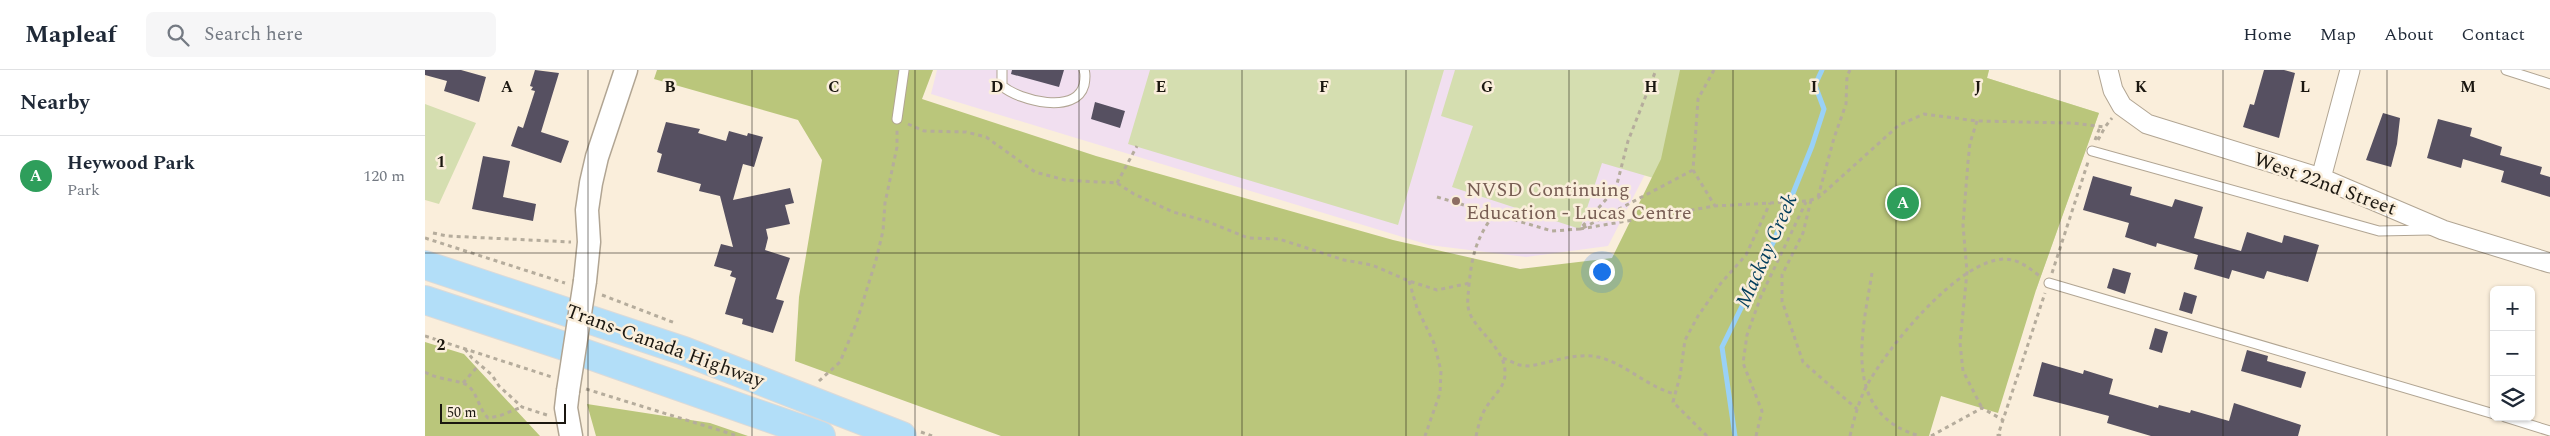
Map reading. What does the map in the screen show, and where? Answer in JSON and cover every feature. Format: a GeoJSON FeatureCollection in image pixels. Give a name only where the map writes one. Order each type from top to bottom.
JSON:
{"type":"FeatureCollection","features":[{"type":"Feature","properties":{"kind":"highway","name":"Trans-Canada Highway"},"geometry":{"type":"LineString","coordinates":[[431,256],[903,436]]}},
{"type":"Feature","properties":{"kind":"highway","name":"Trans-Canada Highway"},"geometry":{"type":"LineString","coordinates":[[433,303],[821,436]]}},
{"type":"Feature","properties":{"kind":"street"},"geometry":{"type":"LineString","coordinates":[[571,436],[566,408],[585,281],[589,242],[587,210],[591,183],[597,156],[626,70]]}},
{"type":"Feature","properties":{"kind":"street"},"geometry":{"type":"LineString","coordinates":[[2108,70],[2118,98]]}},
{"type":"Feature","properties":{"kind":"street"},"geometry":{"type":"LineString","coordinates":[[2321,178],[2350,70]]}},
{"type":"Feature","properties":{"kind":"street","name":"West 22nd Street"},"geometry":{"type":"LineString","coordinates":[[2118,98],[2147,124],[2321,178],[2443,230],[2550,263]]}},
{"type":"Feature","properties":{"kind":"lane"},"geometry":{"type":"LineString","coordinates":[[897,119],[904,70]]}},
{"type":"Feature","properties":{"kind":"lane"},"geometry":{"type":"LineString","coordinates":[[1001,70],[1002,86],[1009,92],[1051,104],[1073,100],[1081,94],[1085,82],[1084,70]]}},
{"type":"Feature","properties":{"kind":"lane"},"geometry":{"type":"LineString","coordinates":[[2506,70],[2550,84]]}},
{"type":"Feature","properties":{"kind":"lane"},"geometry":{"type":"LineString","coordinates":[[2092,151],[2379,232],[2443,230]]}},
{"type":"Feature","properties":{"kind":"lane"},"geometry":{"type":"LineString","coordinates":[[2049,283],[2490,413]]}},
{"type":"Feature","properties":{"kind":"lane"},"geometry":{"type":"LineString","coordinates":[[2519,421],[2550,430]]}},
{"type":"Feature","properties":{"kind":"path"},"geometry":{"type":"LineString","coordinates":[[1580,229],[1616,188],[1628,141],[1655,70]]}},
{"type":"Feature","properties":{"kind":"path"},"geometry":{"type":"LineString","coordinates":[[1714,70],[1698,99],[1693,170],[1715,206]]}},
{"type":"Feature","properties":{"kind":"path"},"geometry":{"type":"LineString","coordinates":[[1818,198],[1834,138],[1846,104],[1849,70]]}},
{"type":"Feature","properties":{"kind":"path"},"geometry":{"type":"LineString","coordinates":[[1437,196],[1552,231],[1580,229],[1715,206],[1807,201],[1818,198],[1899,125],[1924,114],[1977,121],[2072,123],[2105,127],[2118,98]]}},
{"type":"Feature","properties":{"kind":"path"},"geometry":{"type":"LineString","coordinates":[[816,383],[840,362],[856,324],[876,260],[883,231],[885,203],[897,147],[897,119],[924,131],[966,132],[987,137],[1035,172],[1065,180],[1117,183],[1134,194],[1173,212],[1206,221],[1248,238],[1279,239],[1345,260],[1372,264],[1437,290],[1469,283]]}},
{"type":"Feature","properties":{"kind":"path"},"geometry":{"type":"LineString","coordinates":[[1977,121],[1970,143],[1963,225],[1967,272],[1961,343],[1963,372],[1982,408],[2003,420]]}},
{"type":"Feature","properties":{"kind":"path"},"geometry":{"type":"LineString","coordinates":[[1117,183],[1137,146]]}},
{"type":"Feature","properties":{"kind":"path"},"geometry":{"type":"LineString","coordinates":[[1580,229],[1693,170]]}},
{"type":"Feature","properties":{"kind":"path"},"geometry":{"type":"LineString","coordinates":[[1811,199],[1803,233],[1782,274],[1782,301],[1803,362],[1857,409]]}},
{"type":"Feature","properties":{"kind":"path"},"geometry":{"type":"LineString","coordinates":[[1757,436],[1762,411],[1743,363],[1747,335],[1761,296],[1807,201]]}},
{"type":"Feature","properties":{"kind":"path"},"geometry":{"type":"LineString","coordinates":[[1707,436],[1673,402],[1680,376],[1685,340],[1698,316],[1721,283],[1746,255],[1770,203]]}},
{"type":"Feature","properties":{"kind":"path"},"geometry":{"type":"LineString","coordinates":[[1494,214],[1475,246],[1469,271],[1467,302],[1468,312],[1503,358],[1519,365],[1528,366],[1582,356],[1598,357],[1609,361],[1651,386],[1675,394]]}},
{"type":"Feature","properties":{"kind":"path"},"geometry":{"type":"LineString","coordinates":[[433,233],[447,236],[589,242]]}},
{"type":"Feature","properties":{"kind":"path"},"geometry":{"type":"LineString","coordinates":[[431,256],[447,236]]}},
{"type":"Feature","properties":{"kind":"path"},"geometry":{"type":"LineString","coordinates":[[425,238],[431,256]]}},
{"type":"Feature","properties":{"kind":"path"},"geometry":{"type":"LineString","coordinates":[[1850,436],[1857,409],[1866,387],[1909,326],[1967,272],[1990,261],[2005,259],[2021,262],[2049,283]]}},
{"type":"Feature","properties":{"kind":"path"},"geometry":{"type":"LineString","coordinates":[[1872,273],[1861,334],[1866,387],[1875,409],[1886,420],[1903,431],[1920,436]]}},
{"type":"Feature","properties":{"kind":"path"},"geometry":{"type":"LineString","coordinates":[[1409,280],[1417,308],[1434,343],[1441,371],[1439,399],[1425,436]]}},
{"type":"Feature","properties":{"kind":"path"},"geometry":{"type":"LineString","coordinates":[[425,336],[570,386],[667,412],[738,436]]}},
{"type":"Feature","properties":{"kind":"path"},"geometry":{"type":"LineString","coordinates":[[465,349],[479,364],[487,369],[499,386],[522,406],[553,417]]}},
{"type":"Feature","properties":{"kind":"path"},"geometry":{"type":"LineString","coordinates":[[1476,436],[1484,410],[1504,383],[1503,358]]}},
{"type":"Feature","properties":{"kind":"path"},"geometry":{"type":"LineString","coordinates":[[463,383],[479,364]]}},
{"type":"Feature","properties":{"kind":"path"},"geometry":{"type":"LineString","coordinates":[[425,372],[437,378],[463,383],[475,394],[483,413],[488,418],[499,416],[522,406]]}},
{"type":"Feature","properties":{"kind":"path"},"geometry":{"type":"LineString","coordinates":[[1931,436],[1982,408]]}},
{"type":"Feature","properties":{"kind":"shaded area","name":"NVSD Continuing Education - Lucas Centre"},"geometry":{"type":"Polygon","coordinates":[[[937,70],[1673,70],[1654,157],[1608,246],[1526,257],[1429,245],[931,94],[937,70]]]}},
{"type":"Feature","properties":{"kind":"green space"},"geometry":{"type":"Polygon","coordinates":[[[657,70],[933,70],[922,99],[1096,156],[1393,240],[1520,269],[1612,258],[1661,159],[1680,70],[1989,70],[1987,78],[2099,113],[2036,290],[1998,413],[1941,396],[1929,436],[1001,436],[795,361],[799,297],[822,160],[798,120],[654,79],[657,70]]]}},
{"type":"Feature","properties":{"kind":"green space"},"geometry":{"type":"Polygon","coordinates":[[[1150,70],[1444,70],[1398,225],[1128,144],[1150,70]]]}},
{"type":"Feature","properties":{"kind":"green space"},"geometry":{"type":"Polygon","coordinates":[[[1455,70],[1989,70],[1987,78],[2099,113],[2036,290],[1602,163],[1580,229],[1452,187],[1473,126],[1441,116],[1455,70]]]}},
{"type":"Feature","properties":{"kind":"green space"},"geometry":{"type":"Polygon","coordinates":[[[425,104],[476,123],[439,204],[425,200],[425,104]]]}},
{"type":"Feature","properties":{"kind":"green space"},"geometry":{"type":"Polygon","coordinates":[[[425,342],[464,354],[540,436],[425,436],[425,342]]]}},
{"type":"Feature","properties":{"kind":"green space"},"geometry":{"type":"Polygon","coordinates":[[[587,404],[710,423],[748,436],[596,436],[587,404]]]}},
{"type":"Feature","properties":{"kind":"building"},"geometry":{"type":"Polygon","coordinates":[[[425,70],[461,70],[486,77],[479,102],[444,91],[447,81],[425,75],[425,70]]]}},
{"type":"Feature","properties":{"kind":"building"},"geometry":{"type":"Polygon","coordinates":[[[535,70],[559,73],[541,132],[569,141],[561,163],[511,146],[518,126],[523,128],[535,91],[531,90],[533,87],[530,86],[535,70]]]}},
{"type":"Feature","properties":{"kind":"building"},"geometry":{"type":"Polygon","coordinates":[[[1012,70],[1064,70],[1059,87],[1011,74],[1012,70]]]}},
{"type":"Feature","properties":{"kind":"building"},"geometry":{"type":"Polygon","coordinates":[[[2264,70],[2284,70],[2295,73],[2279,138],[2243,127],[2250,104],[2254,105],[2264,70]]]}},
{"type":"Feature","properties":{"kind":"building"},"geometry":{"type":"Polygon","coordinates":[[[1095,102],[1125,111],[1120,128],[1091,119],[1095,102]]]}},
{"type":"Feature","properties":{"kind":"building"},"geometry":{"type":"Polygon","coordinates":[[[2383,113],[2400,118],[2397,144],[2391,167],[2366,160],[2383,113]]]}},
{"type":"Feature","properties":{"kind":"building"},"geometry":{"type":"Polygon","coordinates":[[[2438,119],[2472,128],[2470,136],[2502,147],[2500,155],[2542,167],[2540,174],[2550,177],[2550,197],[2501,182],[2504,171],[2463,159],[2461,168],[2427,158],[2438,119]]]}},
{"type":"Feature","properties":{"kind":"building"},"geometry":{"type":"Polygon","coordinates":[[[666,122],[700,129],[698,133],[726,141],[729,131],[747,136],[748,133],[763,137],[754,167],[743,164],[733,200],[790,188],[794,203],[785,205],[790,224],[766,229],[768,238],[765,250],[790,258],[776,299],[784,301],[773,333],[742,324],[743,319],[725,314],[736,278],[730,276],[732,271],[714,266],[721,244],[733,247],[720,196],[699,191],[701,184],[657,172],[662,154],[657,152],[666,122]]]}},
{"type":"Feature","properties":{"kind":"building"},"geometry":{"type":"Polygon","coordinates":[[[483,156],[510,161],[503,197],[536,204],[533,221],[472,209],[483,156]]]}},
{"type":"Feature","properties":{"kind":"building"},"geometry":{"type":"Polygon","coordinates":[[[2093,176],[2132,187],[2130,195],[2172,207],[2175,199],[2203,207],[2194,238],[2241,251],[2247,232],[2282,243],[2284,235],[2319,245],[2308,282],[2267,271],[2264,279],[2232,270],[2229,279],[2194,269],[2198,255],[2157,243],[2156,247],[2125,237],[2129,223],[2083,210],[2093,176]]]}},
{"type":"Feature","properties":{"kind":"building"},"geometry":{"type":"Polygon","coordinates":[[[2113,268],[2131,273],[2125,294],[2107,288],[2113,268]]]}},
{"type":"Feature","properties":{"kind":"building"},"geometry":{"type":"Polygon","coordinates":[[[2184,292],[2197,296],[2192,314],[2179,310],[2184,292]]]}},
{"type":"Feature","properties":{"kind":"building"},"geometry":{"type":"Polygon","coordinates":[[[2155,328],[2168,332],[2162,353],[2149,349],[2155,328]]]}},
{"type":"Feature","properties":{"kind":"building"},"geometry":{"type":"Polygon","coordinates":[[[2247,350],[2268,356],[2267,361],[2306,372],[2301,388],[2241,371],[2247,350]]]}},
{"type":"Feature","properties":{"kind":"building"},"geometry":{"type":"Polygon","coordinates":[[[2042,362],[2083,374],[2084,370],[2113,379],[2109,394],[2158,408],[2159,405],[2190,413],[2191,410],[2229,421],[2234,403],[2301,425],[2298,436],[2151,436],[2107,423],[2109,416],[2033,396],[2042,362]]]}},
{"type":"Feature","properties":{"kind":"waterway","name":"Mackay Creek"},"geometry":{"type":"LineString","coordinates":[[1735,436],[1722,347],[1773,243],[1812,146],[1824,109],[1815,85],[1822,70]]}},
{"type":"Feature","properties":{"kind":"place","name":"NVSD Continuing Education - Lucas Centre"},"geometry":{"type":"Point","coordinates":[1456,201]}},
{"type":"Feature","properties":{"kind":"place","name":"Heywood Park"},"geometry":{"type":"Point","coordinates":[1903,203]}}]}
